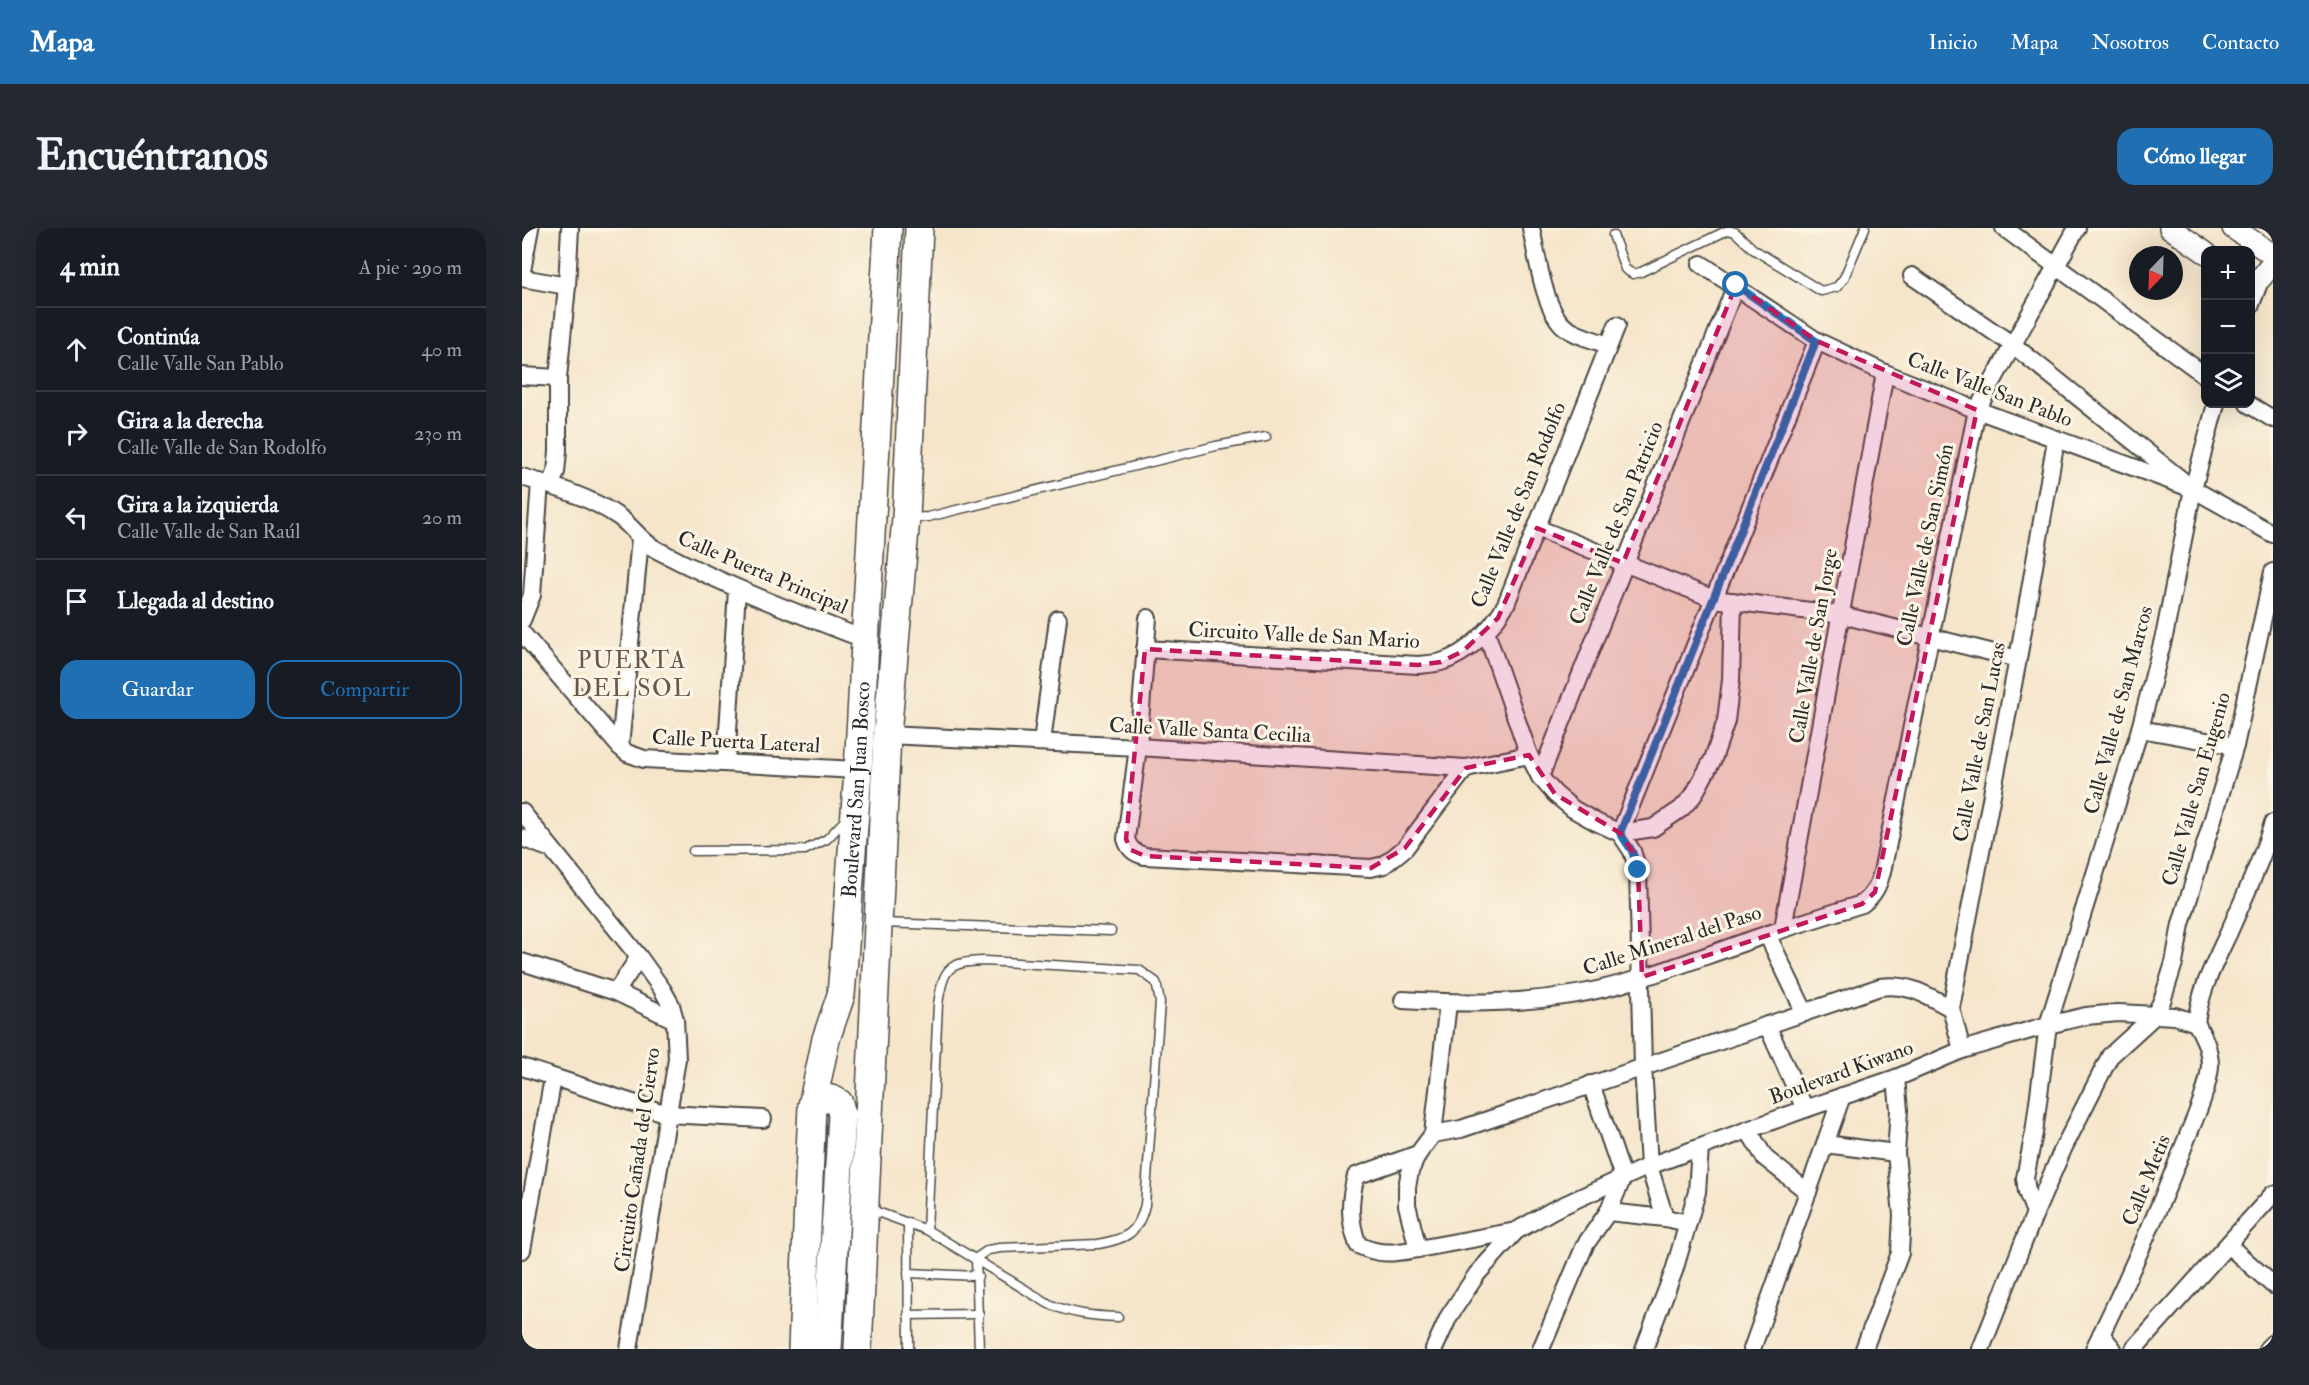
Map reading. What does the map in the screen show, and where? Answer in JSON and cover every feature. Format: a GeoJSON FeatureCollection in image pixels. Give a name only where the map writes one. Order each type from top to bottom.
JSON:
{"type":"FeatureCollection","features":[{"type":"Feature","properties":{"kind":"main road","name":"Boulevard San Juan Bosco"},"geometry":{"type":"LineString","coordinates":[[802,1349],[812,1106],[826,1040],[841,995],[858,770],[888,228]]}},
{"type":"Feature","properties":{"kind":"main road","name":"Boulevard San Juan Bosco"},"geometry":{"type":"LineString","coordinates":[[858,1349],[879,923],[895,518],[920,228]]}},
{"type":"Feature","properties":{"kind":"main road"},"geometry":{"type":"LineString","coordinates":[[868,575],[895,518],[886,435],[876,417]]}},
{"type":"Feature","properties":{"kind":"main road"},"geometry":{"type":"LineString","coordinates":[[812,1106],[824,1098],[832,1098],[839,1103],[842,1115],[828,1349]]}},
{"type":"Feature","properties":{"kind":"street"},"geometry":{"type":"LineString","coordinates":[[522,271],[530,228]]}},
{"type":"Feature","properties":{"kind":"street"},"geometry":{"type":"LineString","coordinates":[[522,620],[532,595],[546,484],[556,472],[558,378],[567,286],[567,228]]}},
{"type":"Feature","properties":{"kind":"street"},"geometry":{"type":"LineString","coordinates":[[1531,228],[1549,302],[1556,318],[1567,329],[1608,345]]}},
{"type":"Feature","properties":{"kind":"street"},"geometry":{"type":"LineString","coordinates":[[2004,228],[2201,373]]}},
{"type":"Feature","properties":{"kind":"street","name":"Calle Valle de San Simón"},"geometry":{"type":"LineString","coordinates":[[1875,892],[1882,872],[1977,410],[2077,228]]}},
{"type":"Feature","properties":{"kind":"street"},"geometry":{"type":"LineString","coordinates":[[2170,228],[2201,250]]}},
{"type":"Feature","properties":{"kind":"street"},"geometry":{"type":"LineString","coordinates":[[2187,228],[2214,246]]}},
{"type":"Feature","properties":{"kind":"street"},"geometry":{"type":"LineString","coordinates":[[2233,228],[2273,255]]}},
{"type":"Feature","properties":{"kind":"street","name":"Calle Valle San Pablo"},"geometry":{"type":"LineString","coordinates":[[1701,264],[1736,285],[1816,341],[1977,410],[2193,489],[2273,534]]}},
{"type":"Feature","properties":{"kind":"street"},"geometry":{"type":"LineString","coordinates":[[1912,276],[2013,345],[2193,489]]}},
{"type":"Feature","properties":{"kind":"street"},"geometry":{"type":"LineString","coordinates":[[2253,300],[2262,276]]}},
{"type":"Feature","properties":{"kind":"street"},"geometry":{"type":"LineString","coordinates":[[522,278],[567,286]]}},
{"type":"Feature","properties":{"kind":"street","name":"Calle Valle de San Patricio"},"geometry":{"type":"LineString","coordinates":[[1540,777],[1623,563],[1736,285]]}},
{"type":"Feature","properties":{"kind":"street","name":"Calle Valle de San Rodolfo"},"geometry":{"type":"LineString","coordinates":[[1617,325],[1506,604],[1486,632],[1529,754],[1540,777],[1555,794],[1574,809],[1620,833]]}},
{"type":"Feature","properties":{"kind":"street"},"geometry":{"type":"LineString","coordinates":[[1620,833],[1816,341]]}},
{"type":"Feature","properties":{"kind":"street","name":"Calle Valle de San Jorge"},"geometry":{"type":"LineString","coordinates":[[1775,931],[1842,615],[1885,372]]}},
{"type":"Feature","properties":{"kind":"street"},"geometry":{"type":"LineString","coordinates":[[522,375],[558,378]]}},
{"type":"Feature","properties":{"kind":"street","name":"Calle Valle de San Marcos"},"geometry":{"type":"LineString","coordinates":[[2036,1212],[2027,1192],[2025,1178],[2034,1133],[2048,1025],[2140,729],[2165,632],[2193,489],[2215,408]]}},
{"type":"Feature","properties":{"kind":"street"},"geometry":{"type":"LineString","coordinates":[[2255,408],[2273,419]]}},
{"type":"Feature","properties":{"kind":"street","name":"Calle Valle de San Lucas"},"geometry":{"type":"LineString","coordinates":[[1962,1050],[1951,1008],[2018,659],[2056,440]]}},
{"type":"Feature","properties":{"kind":"street","name":"Calle Puerta Principal"},"geometry":{"type":"LineString","coordinates":[[522,477],[578,495],[606,509],[622,519],[640,539],[654,549],[737,590],[864,639]]}},
{"type":"Feature","properties":{"kind":"street"},"geometry":{"type":"LineString","coordinates":[[1537,528],[1714,599],[1842,615],[2018,659]]}},
{"type":"Feature","properties":{"kind":"street"},"geometry":{"type":"LineString","coordinates":[[620,747],[640,539]]}},
{"type":"Feature","properties":{"kind":"street","name":"Calle Valle San Eugenio"},"geometry":{"type":"LineString","coordinates":[[2154,1016],[2162,1000],[2174,963],[2181,924],[2235,746],[2273,572]]}},
{"type":"Feature","properties":{"kind":"street"},"geometry":{"type":"LineString","coordinates":[[726,762],[737,590]]}},
{"type":"Feature","properties":{"kind":"street"},"geometry":{"type":"LineString","coordinates":[[1620,833],[1653,828],[1681,809],[1693,796],[1713,759],[1726,721],[1731,680],[1733,601]]}},
{"type":"Feature","properties":{"kind":"street"},"geometry":{"type":"LineString","coordinates":[[1148,618],[1138,747],[1126,839],[1131,850],[1144,856],[1371,868],[1384,865],[1405,849],[1466,768]]}},
{"type":"Feature","properties":{"kind":"street"},"geometry":{"type":"LineString","coordinates":[[1042,742],[1058,619]]}},
{"type":"Feature","properties":{"kind":"street","name":"Circuito Valle de San Mario"},"geometry":{"type":"LineString","coordinates":[[1145,650],[1418,665],[1441,662],[1463,651],[1486,632]]}},
{"type":"Feature","properties":{"kind":"street","name":"Calle Puerta Lateral"},"geometry":{"type":"LineString","coordinates":[[522,633],[627,753],[644,759],[858,770]]}},
{"type":"Feature","properties":{"kind":"street"},"geometry":{"type":"LineString","coordinates":[[2140,729],[2235,746]]}},
{"type":"Feature","properties":{"kind":"street","name":"Calle Valle Santa Cecilia"},"geometry":{"type":"LineString","coordinates":[[887,735],[1138,747],[1466,768],[1529,754]]}},
{"type":"Feature","properties":{"kind":"street","name":"Circuito Cañada del Ciervo"},"geometry":{"type":"LineString","coordinates":[[522,812],[639,957],[671,1005],[675,1020],[677,1059],[639,1302],[629,1349]]}},
{"type":"Feature","properties":{"kind":"street"},"geometry":{"type":"LineString","coordinates":[[2196,1023],[2203,988],[2261,859],[2273,823]]}},
{"type":"Feature","properties":{"kind":"street"},"geometry":{"type":"LineString","coordinates":[[1620,833],[1632,851],[1638,870],[1643,1066],[1649,1166],[1665,1218]]}},
{"type":"Feature","properties":{"kind":"street"},"geometry":{"type":"LineString","coordinates":[[522,838],[551,849]]}},
{"type":"Feature","properties":{"kind":"street","name":"Calle Mineral del Paso"},"geometry":{"type":"LineString","coordinates":[[1402,1000],[1448,1003],[1572,995],[1642,977],[1862,904],[1875,892]]}},
{"type":"Feature","properties":{"kind":"street"},"geometry":{"type":"LineString","coordinates":[[1775,931],[1805,1013]]}},
{"type":"Feature","properties":{"kind":"street"},"geometry":{"type":"LineString","coordinates":[[616,992],[639,957]]}},
{"type":"Feature","properties":{"kind":"street"},"geometry":{"type":"LineString","coordinates":[[522,962],[616,992],[675,1020]]}},
{"type":"Feature","properties":{"kind":"street"},"geometry":{"type":"LineString","coordinates":[[1433,1134],[1461,1129],[1880,987],[1892,985],[1913,988],[1951,1008]]}},
{"type":"Feature","properties":{"kind":"street"},"geometry":{"type":"LineString","coordinates":[[1418,1249],[1407,1204],[1410,1171],[1418,1154],[1433,1134],[1448,1003]]}},
{"type":"Feature","properties":{"kind":"street","name":"Boulevard Kiwano"},"geometry":{"type":"LineString","coordinates":[[1516,1231],[1553,1210],[1649,1166],[1896,1078],[1962,1050],[2086,1016],[2118,1013],[2175,1016],[2196,1023]]}},
{"type":"Feature","properties":{"kind":"street"},"geometry":{"type":"LineString","coordinates":[[1981,1349],[2063,1149],[2110,1056],[2154,1016]]}},
{"type":"Feature","properties":{"kind":"street","name":"Calle Metis"},"geometry":{"type":"LineString","coordinates":[[2097,1341],[2151,1230],[2200,1106],[2210,1068],[2209,1051],[2196,1023]]}},
{"type":"Feature","properties":{"kind":"street"},"geometry":{"type":"LineString","coordinates":[[1767,1025],[1804,1109]]}},
{"type":"Feature","properties":{"kind":"street"},"geometry":{"type":"LineString","coordinates":[[522,1067],[667,1114],[763,1119]]}},
{"type":"Feature","properties":{"kind":"street"},"geometry":{"type":"LineString","coordinates":[[522,1250],[553,1078]]}},
{"type":"Feature","properties":{"kind":"street"},"geometry":{"type":"LineString","coordinates":[[1864,1349],[1900,1253],[1902,1240],[1896,1153],[1899,1110],[1896,1078]]}},
{"type":"Feature","properties":{"kind":"street"},"geometry":{"type":"LineString","coordinates":[[1542,1349],[1585,1245],[1608,1212],[1623,1177],[1591,1084]]}},
{"type":"Feature","properties":{"kind":"street"},"geometry":{"type":"LineString","coordinates":[[1752,1349],[1842,1096]]}},
{"type":"Feature","properties":{"kind":"street"},"geometry":{"type":"LineString","coordinates":[[1748,1130],[1765,1158],[1808,1192]]}},
{"type":"Feature","properties":{"kind":"street"},"geometry":{"type":"LineString","coordinates":[[1825,1144],[1896,1153]]}},
{"type":"Feature","properties":{"kind":"street"},"geometry":{"type":"LineString","coordinates":[[1644,1349],[1674,1271],[1697,1192],[1700,1148]]}},
{"type":"Feature","properties":{"kind":"street"},"geometry":{"type":"LineString","coordinates":[[1418,1154],[1356,1176],[1350,1198],[1352,1228],[1358,1245],[1374,1252],[1393,1253],[1516,1231]]}},
{"type":"Feature","properties":{"kind":"street"},"geometry":{"type":"LineString","coordinates":[[2134,1349],[2273,1194]]}},
{"type":"Feature","properties":{"kind":"street"},"geometry":{"type":"LineString","coordinates":[[1608,1212],[1665,1218],[1688,1223]]}},
{"type":"Feature","properties":{"kind":"street"},"geometry":{"type":"LineString","coordinates":[[1434,1349],[1449,1316],[1477,1274],[1516,1231]]}},
{"type":"Feature","properties":{"kind":"street"},"geometry":{"type":"LineString","coordinates":[[2228,1245],[2273,1285]]}},
{"type":"Feature","properties":{"kind":"street"},"geometry":{"type":"LineString","coordinates":[[2097,1341],[2114,1349]]}},
{"type":"Feature","properties":{"kind":"street"},"geometry":{"type":"LineString","coordinates":[[2267,1349],[2273,1343]]}},
{"type":"Feature","properties":{"kind":"lane"},"geometry":{"type":"LineString","coordinates":[[1613,235],[1625,269],[1633,274],[1728,230],[1735,232],[1753,249],[1821,291],[1837,287],[1844,278],[1865,228]]}},
{"type":"Feature","properties":{"kind":"lane"},"geometry":{"type":"LineString","coordinates":[[895,518],[928,517],[1216,446],[1266,437]]}},
{"type":"Feature","properties":{"kind":"lane"},"geometry":{"type":"LineString","coordinates":[[693,851],[805,850],[827,839],[855,808]]}},
{"type":"Feature","properties":{"kind":"lane"},"geometry":{"type":"LineString","coordinates":[[879,923],[1111,932]]}},
{"type":"Feature","properties":{"kind":"lane"},"geometry":{"type":"LineString","coordinates":[[927,1230],[938,1004],[941,984],[946,973],[954,964],[963,961],[985,961],[1130,969],[1148,974],[1156,982],[1160,1002],[1145,1205],[1138,1226],[1131,1233],[1113,1241],[1098,1244],[1000,1248],[988,1250],[976,1258]]}},
{"type":"Feature","properties":{"kind":"lane"},"geometry":{"type":"LineString","coordinates":[[866,1209],[927,1230],[1049,1304],[1065,1311],[1118,1317]]}},
{"type":"Feature","properties":{"kind":"lane"},"geometry":{"type":"LineString","coordinates":[[908,1222],[909,1349]]}},
{"type":"Feature","properties":{"kind":"lane"},"geometry":{"type":"LineString","coordinates":[[976,1258],[979,1349]]}},
{"type":"Feature","properties":{"kind":"lane"},"geometry":{"type":"LineString","coordinates":[[908,1273],[978,1276]]}},
{"type":"Feature","properties":{"kind":"lane"},"geometry":{"type":"LineString","coordinates":[[908,1315],[979,1314]]}},
{"type":"Feature","properties":{"kind":"highlighted area"},"geometry":{"type":"Polygon","coordinates":[[[1736,285],[1817,341],[1977,410],[1875,892],[1862,904],[1642,977],[1638,870],[1632,851],[1620,833],[1555,794],[1529,755],[1466,768],[1405,848],[1371,868],[1145,856],[1131,850],[1126,839],[1145,649],[1418,665],[1441,662],[1463,651],[1498,618],[1537,528],[1623,563],[1736,285]]]}},
{"type":"Feature","properties":{"kind":"district","name":"PUERTA DEL SOL"},"geometry":{"type":"Point","coordinates":[632,674]}},
{"type":"Feature","properties":{"kind":"route"},"geometry":{"type":"LineString","coordinates":[[1638,870],[1632,851],[1620,833],[1816,341],[1736,285]]}}]}
